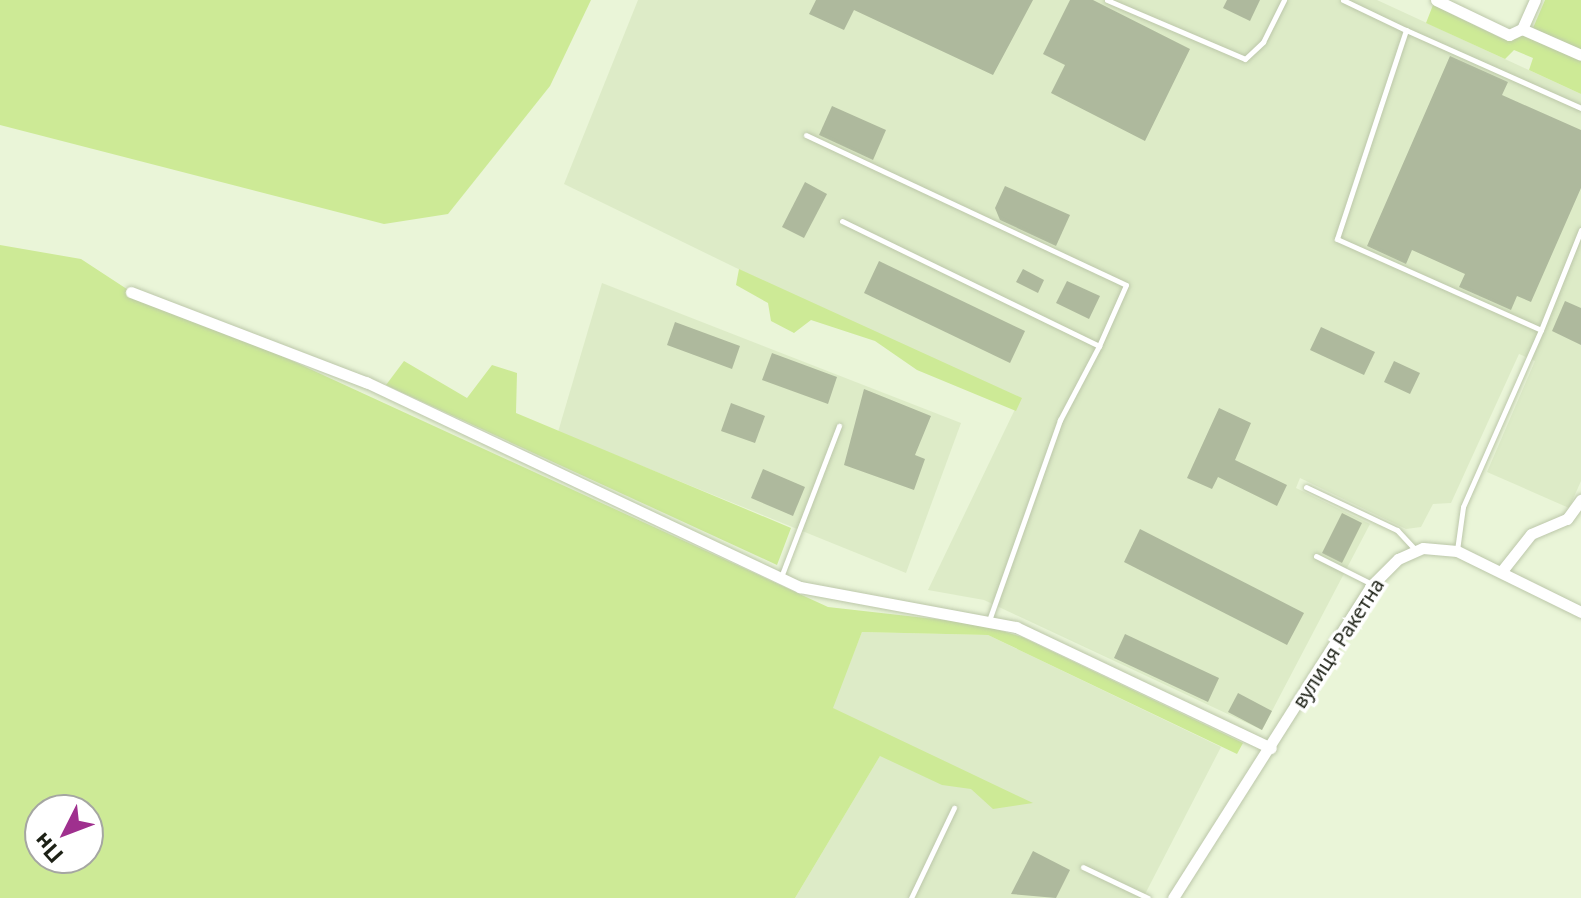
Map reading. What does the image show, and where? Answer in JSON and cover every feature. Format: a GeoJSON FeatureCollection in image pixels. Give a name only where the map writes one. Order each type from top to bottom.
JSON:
{"type":"FeatureCollection","features":[{"type":"Feature","properties":{"kind":"street"},"geometry":{"type":"LineString","coordinates":[[1436,0],[1502,33],[1519,31],[1581,55]]}},
{"type":"Feature","properties":{"kind":"street"},"geometry":{"type":"LineString","coordinates":[[1519,31],[1535,0]]}},
{"type":"Feature","properties":{"kind":"street"},"geometry":{"type":"LineString","coordinates":[[131,292],[169,301],[366,382],[780,578],[835,598],[989,620],[1271,748]]}},
{"type":"Feature","properties":{"kind":"street"},"geometry":{"type":"LineString","coordinates":[[1501,572],[1531,534],[1567,519],[1581,500]]}},
{"type":"Feature","properties":{"kind":"street"},"geometry":{"type":"LineString","coordinates":[[1416,550],[1457,551],[1581,612]]}},
{"type":"Feature","properties":{"kind":"street","name":"вулиця Ракетна"},"geometry":{"type":"LineString","coordinates":[[1173,898],[1373,585],[1416,550]]}},
{"type":"Feature","properties":{"kind":"lane"},"geometry":{"type":"LineString","coordinates":[[1107,0],[1245,59],[1263,42],[1284,0]]}},
{"type":"Feature","properties":{"kind":"lane"},"geometry":{"type":"LineString","coordinates":[[1343,0],[1581,108]]}},
{"type":"Feature","properties":{"kind":"lane"},"geometry":{"type":"LineString","coordinates":[[1406,30],[1337,239],[1541,330]]}},
{"type":"Feature","properties":{"kind":"lane"},"geometry":{"type":"LineString","coordinates":[[806,135],[1126,285],[1099,346],[1060,420],[989,620]]}},
{"type":"Feature","properties":{"kind":"lane"},"geometry":{"type":"LineString","coordinates":[[842,221],[1099,346]]}},
{"type":"Feature","properties":{"kind":"lane"},"geometry":{"type":"LineString","coordinates":[[1457,551],[1463,507],[1581,230]]}},
{"type":"Feature","properties":{"kind":"lane"},"geometry":{"type":"LineString","coordinates":[[780,578],[839,426]]}},
{"type":"Feature","properties":{"kind":"lane"},"geometry":{"type":"LineString","coordinates":[[1306,487],[1397,530],[1416,550]]}},
{"type":"Feature","properties":{"kind":"lane"},"geometry":{"type":"LineString","coordinates":[[1316,556],[1373,585]]}},
{"type":"Feature","properties":{"kind":"lane"},"geometry":{"type":"LineString","coordinates":[[911,898],[954,808]]}},
{"type":"Feature","properties":{"kind":"lane"},"geometry":{"type":"LineString","coordinates":[[1083,867],[1148,898]]}},
{"type":"Feature","properties":{"kind":"shaded area"},"geometry":{"type":"Polygon","coordinates":[[[638,0],[1377,0],[1581,94],[1581,481],[1569,508],[1487,472],[1535,361],[1519,354],[1451,503],[1433,504],[1421,527],[1406,529],[1300,478],[1296,488],[1370,524],[1262,730],[984,600],[928,590],[1017,405],[564,184],[638,0]]]}},
{"type":"Feature","properties":{"kind":"shaded area"},"geometry":{"type":"Polygon","coordinates":[[[602,283],[961,423],[906,573],[558,432],[602,283]]]}},
{"type":"Feature","properties":{"kind":"shaded area"},"geometry":{"type":"Polygon","coordinates":[[[862,632],[988,635],[1221,747],[1143,898],[795,898],[890,739],[832,708],[862,632]]]}},
{"type":"Feature","properties":{"kind":"green space"},"geometry":{"type":"Polygon","coordinates":[[[0,0],[591,0],[550,86],[448,214],[384,224],[0,125],[0,0]]]}},
{"type":"Feature","properties":{"kind":"green space"},"geometry":{"type":"Polygon","coordinates":[[[1545,0],[1581,0],[1581,50],[1533,28],[1545,0]]]}},
{"type":"Feature","properties":{"kind":"green space"},"geometry":{"type":"Polygon","coordinates":[[[1433,5],[1503,39],[1526,35],[1581,58],[1581,94],[1529,70],[1533,58],[1514,50],[1505,59],[1426,23],[1433,5]]]}},
{"type":"Feature","properties":{"kind":"green space"},"geometry":{"type":"Polygon","coordinates":[[[0,245],[81,259],[139,297],[188,313],[828,607],[979,624],[1022,637],[1243,743],[1237,754],[988,635],[862,632],[833,708],[1033,803],[993,809],[971,789],[942,785],[880,756],[795,898],[0,898],[0,245]]]}},
{"type":"Feature","properties":{"kind":"green space"},"geometry":{"type":"Polygon","coordinates":[[[739,269],[1022,398],[1016,411],[917,370],[875,341],[811,320],[794,333],[771,321],[768,303],[736,285],[739,269]]]}},
{"type":"Feature","properties":{"kind":"green space"},"geometry":{"type":"Polygon","coordinates":[[[404,361],[467,398],[492,365],[517,373],[516,413],[791,528],[777,565],[386,385],[404,361]]]}},
{"type":"Feature","properties":{"kind":"building"},"geometry":{"type":"Polygon","coordinates":[[[816,0],[1033,0],[993,75],[854,10],[844,30],[809,14],[816,0]]]}},
{"type":"Feature","properties":{"kind":"building"},"geometry":{"type":"Polygon","coordinates":[[[1070,0],[1093,0],[1190,49],[1145,141],[1051,93],[1065,65],[1043,54],[1070,0]]]}},
{"type":"Feature","properties":{"kind":"building"},"geometry":{"type":"Polygon","coordinates":[[[1227,0],[1260,0],[1250,21],[1223,8],[1227,0]]]}},
{"type":"Feature","properties":{"kind":"building"},"geometry":{"type":"Polygon","coordinates":[[[1450,56],[1508,82],[1502,95],[1581,130],[1581,188],[1531,302],[1517,296],[1511,310],[1459,287],[1465,274],[1412,250],[1406,264],[1367,246],[1450,56]]]}},
{"type":"Feature","properties":{"kind":"building"},"geometry":{"type":"Polygon","coordinates":[[[832,106],[886,130],[873,160],[819,135],[832,106]]]}},
{"type":"Feature","properties":{"kind":"building"},"geometry":{"type":"Polygon","coordinates":[[[805,182],[827,194],[804,238],[782,227],[805,182]]]}},
{"type":"Feature","properties":{"kind":"building"},"geometry":{"type":"Polygon","coordinates":[[[1005,186],[1070,215],[1056,246],[1000,220],[995,208],[1005,186]]]}},
{"type":"Feature","properties":{"kind":"building"},"geometry":{"type":"Polygon","coordinates":[[[879,261],[1025,331],[1010,363],[864,293],[879,261]]]}},
{"type":"Feature","properties":{"kind":"building"},"geometry":{"type":"Polygon","coordinates":[[[1023,269],[1044,280],[1038,293],[1016,282],[1023,269]]]}},
{"type":"Feature","properties":{"kind":"building"},"geometry":{"type":"Polygon","coordinates":[[[1067,281],[1100,296],[1089,319],[1056,303],[1067,281]]]}},
{"type":"Feature","properties":{"kind":"building"},"geometry":{"type":"Polygon","coordinates":[[[1565,301],[1581,308],[1581,345],[1552,331],[1565,301]]]}},
{"type":"Feature","properties":{"kind":"building"},"geometry":{"type":"Polygon","coordinates":[[[675,322],[740,346],[732,369],[667,345],[675,322]]]}},
{"type":"Feature","properties":{"kind":"building"},"geometry":{"type":"Polygon","coordinates":[[[1321,327],[1375,352],[1364,375],[1310,350],[1321,327]]]}},
{"type":"Feature","properties":{"kind":"building"},"geometry":{"type":"Polygon","coordinates":[[[772,353],[837,377],[828,404],[762,380],[772,353]]]}},
{"type":"Feature","properties":{"kind":"building"},"geometry":{"type":"Polygon","coordinates":[[[1394,361],[1420,373],[1410,394],[1384,382],[1394,361]]]}},
{"type":"Feature","properties":{"kind":"building"},"geometry":{"type":"Polygon","coordinates":[[[864,389],[931,416],[915,455],[925,459],[914,490],[844,465],[864,389]]]}},
{"type":"Feature","properties":{"kind":"building"},"geometry":{"type":"Polygon","coordinates":[[[731,403],[765,416],[755,443],[721,431],[731,403]]]}},
{"type":"Feature","properties":{"kind":"building"},"geometry":{"type":"Polygon","coordinates":[[[1219,408],[1251,423],[1235,460],[1287,485],[1277,506],[1218,477],[1212,489],[1187,478],[1219,408]]]}},
{"type":"Feature","properties":{"kind":"building"},"geometry":{"type":"Polygon","coordinates":[[[763,469],[805,487],[793,516],[751,498],[763,469]]]}},
{"type":"Feature","properties":{"kind":"building"},"geometry":{"type":"Polygon","coordinates":[[[1342,513],[1362,523],[1342,563],[1322,553],[1342,513]]]}},
{"type":"Feature","properties":{"kind":"building"},"geometry":{"type":"Polygon","coordinates":[[[1140,529],[1304,613],[1287,645],[1124,562],[1140,529]]]}},
{"type":"Feature","properties":{"kind":"building"},"geometry":{"type":"Polygon","coordinates":[[[1125,634],[1219,678],[1208,702],[1114,658],[1125,634]]]}},
{"type":"Feature","properties":{"kind":"building"},"geometry":{"type":"Polygon","coordinates":[[[1238,693],[1272,711],[1262,730],[1228,712],[1238,693]]]}},
{"type":"Feature","properties":{"kind":"building"},"geometry":{"type":"Polygon","coordinates":[[[1033,851],[1070,870],[1056,898],[1011,894],[1033,851]]]}}]}
